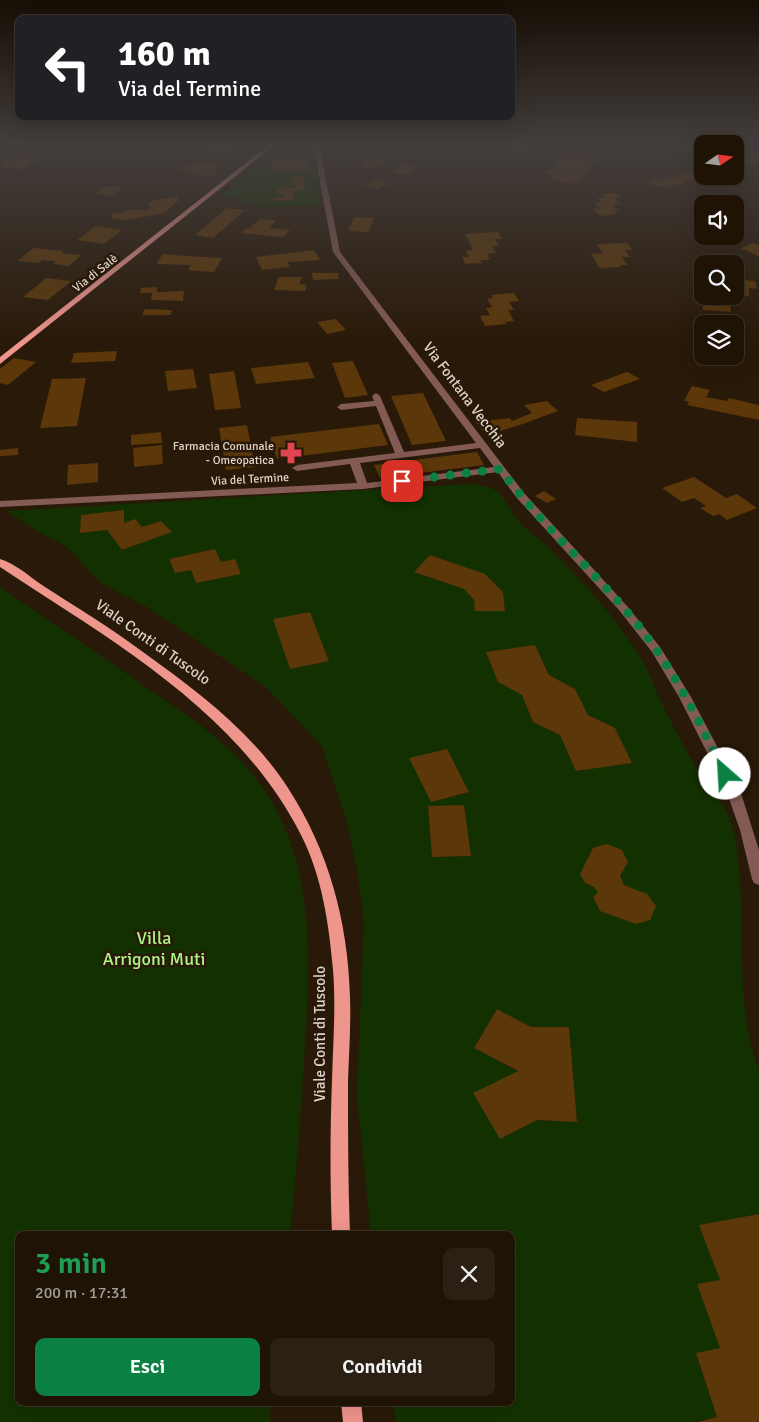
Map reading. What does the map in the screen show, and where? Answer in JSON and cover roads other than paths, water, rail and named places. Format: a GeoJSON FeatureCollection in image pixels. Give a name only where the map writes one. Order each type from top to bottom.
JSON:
{"type":"FeatureCollection","features":[{"type":"Feature","properties":{"kind":"main road","name":"Via di Salè"},"geometry":{"type":"LineString","coordinates":[[0,361],[190,210]]}},
{"type":"Feature","properties":{"kind":"main road","name":"Viale Conti di Tuscolo"},"geometry":{"type":"LineString","coordinates":[[0,562],[158,668],[204,702],[235,733],[262,765],[280,788],[303,824],[320,863],[330,900],[341,971],[343,1023],[340,1122],[341,1231]]}},
{"type":"Feature","properties":{"kind":"main road"},"geometry":{"type":"LineString","coordinates":[[351,1406],[353,1422]]}},
{"type":"Feature","properties":{"kind":"street","name":"Via Fontana Vecchia"},"geometry":{"type":"LineString","coordinates":[[329,210],[337,252],[529,506],[629,615],[667,666],[732,790],[747,830],[759,879]]}},
{"type":"Feature","properties":{"kind":"street"},"geometry":{"type":"LineString","coordinates":[[341,407],[377,400],[401,456]]}},
{"type":"Feature","properties":{"kind":"street"},"geometry":{"type":"LineString","coordinates":[[296,468],[484,445]]}},
{"type":"Feature","properties":{"kind":"street"},"geometry":{"type":"LineString","coordinates":[[354,461],[363,486]]}},
{"type":"Feature","properties":{"kind":"street","name":"Via del Termine"},"geometry":{"type":"LineString","coordinates":[[0,504],[363,486],[500,469]]}},
{"type":"Feature","properties":{"kind":"place","name":"Farmacia Comunale - Omeopatica"},"geometry":{"type":"Point","coordinates":[291,453]}},
{"type":"Feature","properties":{"kind":"park label","name":"Villa Arrigoni Muti"},"geometry":{"type":"Point","coordinates":[154,948]}}]}
